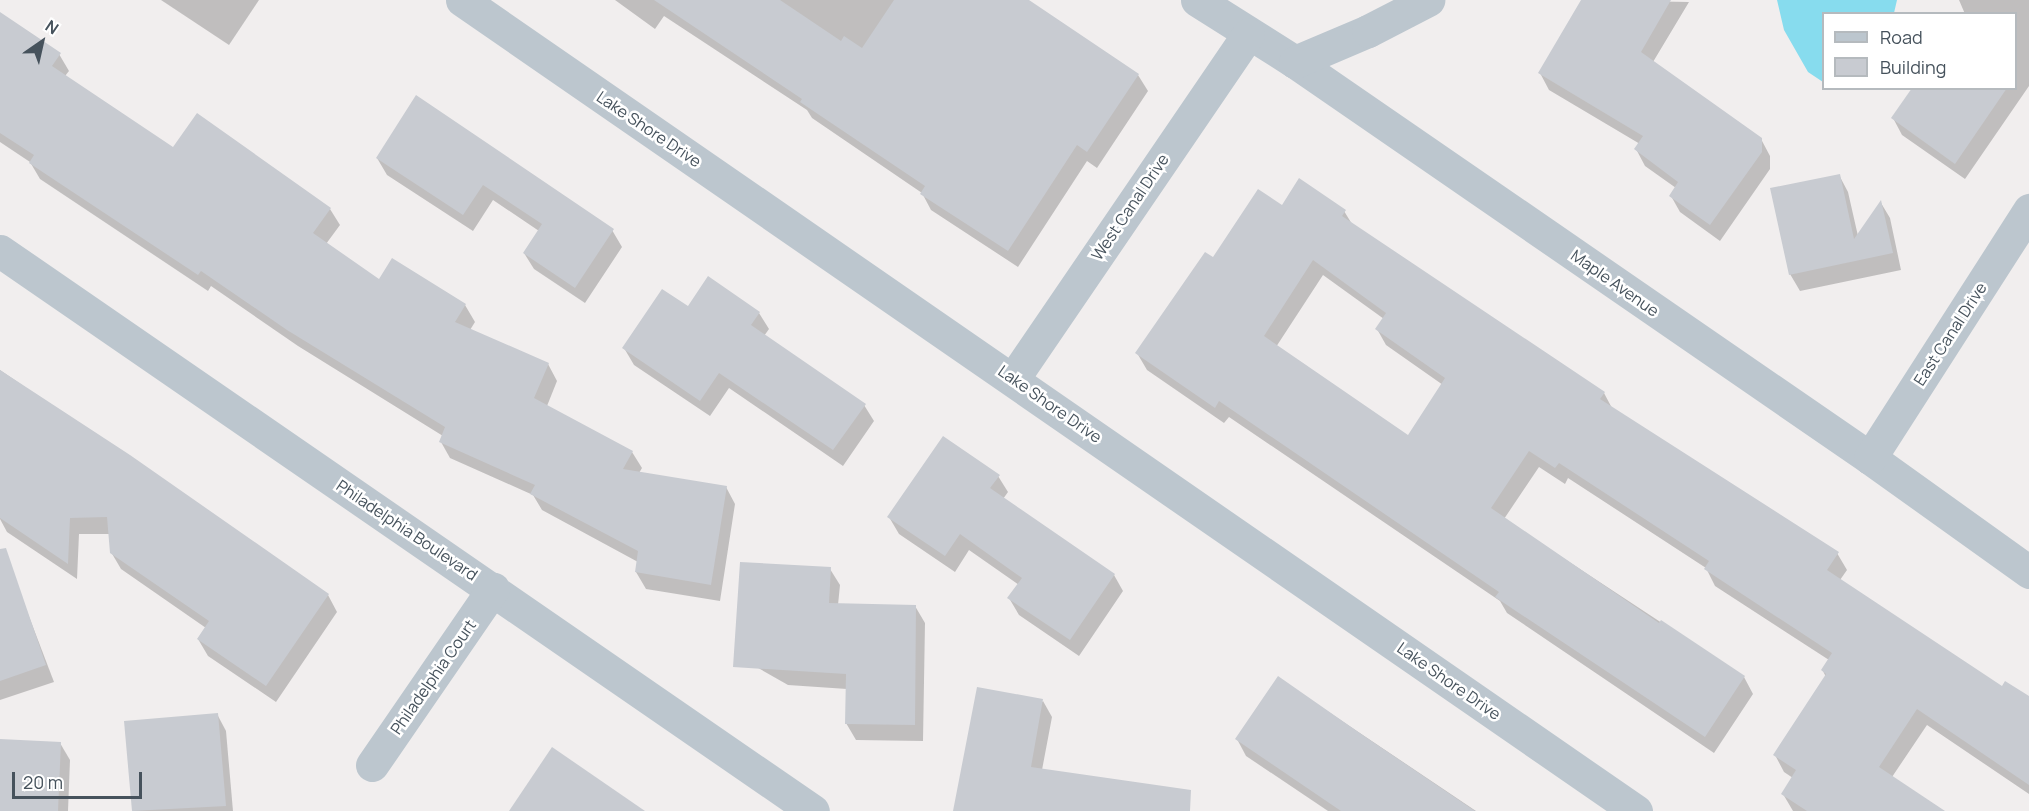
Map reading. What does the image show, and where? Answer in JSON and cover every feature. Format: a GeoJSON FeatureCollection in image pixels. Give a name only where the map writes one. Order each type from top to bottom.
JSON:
{"type":"FeatureCollection","features":[{"type":"Feature","properties":{"kind":"street","name":"Lake Shore Drive"},"geometry":{"type":"LineString","coordinates":[[462,0],[1636,811]]}},
{"type":"Feature","properties":{"kind":"street","name":"Maple Avenue"},"geometry":{"type":"LineString","coordinates":[[1197,0],[1248,35],[1295,62],[1870,458],[2029,573]]}},
{"type":"Feature","properties":{"kind":"street"},"geometry":{"type":"LineString","coordinates":[[1295,62],[1368,32],[1428,0]]}},
{"type":"Feature","properties":{"kind":"street","name":"West Canal Drive"},"geometry":{"type":"LineString","coordinates":[[1013,379],[1248,35]]}},
{"type":"Feature","properties":{"kind":"street","name":"East Canal Drive"},"geometry":{"type":"LineString","coordinates":[[1870,458],[2029,210]]}},
{"type":"Feature","properties":{"kind":"street","name":"Philadelphia Boulevard"},"geometry":{"type":"LineString","coordinates":[[0,251],[813,811]]}},
{"type":"Feature","properties":{"kind":"street","name":"Philadelphia Court"},"geometry":{"type":"LineString","coordinates":[[372,765],[493,589]]}},
{"type":"Feature","properties":{"kind":"water"},"geometry":{"type":"Polygon","coordinates":[[[1777,0],[1897,0],[1894,12],[1822,12],[1822,81],[1808,72],[1784,30],[1777,0]]]}},
{"type":"Feature","properties":{"kind":"building"},"geometry":{"type":"Polygon","coordinates":[[[654,0],[780,0],[841,41],[844,36],[862,48],[894,0],[1029,0],[1139,74],[1087,152],[1077,145],[1008,251],[920,194],[925,186],[800,102],[802,99],[654,0]]]}},
{"type":"Feature","properties":{"kind":"building"},"geometry":{"type":"Polygon","coordinates":[[[1581,0],[1671,0],[1641,52],[1762,138],[1762,152],[1710,225],[1669,196],[1678,182],[1634,149],[1643,136],[1538,73],[1581,0]]]}},
{"type":"Feature","properties":{"kind":"building"},"geometry":{"type":"Polygon","coordinates":[[[0,12],[61,53],[52,66],[173,147],[197,113],[331,208],[313,233],[379,279],[392,258],[466,304],[455,322],[549,363],[534,398],[633,451],[623,469],[727,486],[711,585],[635,572],[638,551],[530,494],[535,485],[439,442],[445,427],[287,330],[201,271],[198,275],[29,163],[34,155],[0,133],[0,12]]]}},
{"type":"Feature","properties":{"kind":"building"},"geometry":{"type":"Polygon","coordinates":[[[1911,90],[2006,90],[1955,164],[1891,118],[1911,90]]]}},
{"type":"Feature","properties":{"kind":"building"},"geometry":{"type":"Polygon","coordinates":[[[416,95],[614,229],[575,288],[523,253],[542,224],[483,185],[463,215],[376,158],[416,95]]]}},
{"type":"Feature","properties":{"kind":"building"},"geometry":{"type":"Polygon","coordinates":[[[1840,174],[1854,239],[1881,200],[1893,253],[1789,275],[1770,188],[1840,174]]]}},
{"type":"Feature","properties":{"kind":"building"},"geometry":{"type":"Polygon","coordinates":[[[1299,178],[1346,210],[1342,216],[1605,392],[1600,399],[1839,552],[1827,570],[2002,686],[2005,681],[2029,696],[2029,785],[1917,709],[1879,767],[1945,811],[1807,811],[1781,794],[1796,770],[1773,755],[1826,674],[1821,670],[1832,653],[1704,569],[1709,561],[1559,463],[1555,468],[1529,451],[1491,508],[1659,623],[1661,620],[1745,676],[1705,737],[1495,597],[1499,592],[1219,401],[1215,408],[1135,353],[1205,252],[1213,257],[1258,189],[1282,205],[1299,178]],[[1313,260],[1264,336],[1408,435],[1445,378],[1375,329],[1386,313],[1313,260]]]}},
{"type":"Feature","properties":{"kind":"building"},"geometry":{"type":"Polygon","coordinates":[[[708,276],[760,312],[751,325],[866,404],[833,450],[719,373],[700,401],[622,348],[662,289],[688,306],[708,276]]]}},
{"type":"Feature","properties":{"kind":"building"},"geometry":{"type":"Polygon","coordinates":[[[0,370],[130,455],[329,594],[266,686],[197,639],[209,621],[110,553],[107,517],[70,518],[68,564],[0,518],[0,370]]]}},
{"type":"Feature","properties":{"kind":"building"},"geometry":{"type":"Polygon","coordinates":[[[943,436],[1000,475],[990,488],[1115,574],[1070,640],[1007,598],[1022,578],[960,534],[945,556],[887,517],[943,436]]]}},
{"type":"Feature","properties":{"kind":"building"},"geometry":{"type":"Polygon","coordinates":[[[6,548],[46,665],[0,681],[0,549],[6,548]]]}},
{"type":"Feature","properties":{"kind":"building"},"geometry":{"type":"Polygon","coordinates":[[[740,562],[831,567],[829,603],[916,605],[915,725],[845,724],[846,674],[733,667],[740,562]]]}},
{"type":"Feature","properties":{"kind":"building"},"geometry":{"type":"Polygon","coordinates":[[[1278,676],[1475,811],[1341,811],[1235,739],[1278,676]]]}},
{"type":"Feature","properties":{"kind":"building"},"geometry":{"type":"Polygon","coordinates":[[[977,687],[1043,699],[1031,767],[1191,790],[1190,811],[953,811],[977,687]]]}},
{"type":"Feature","properties":{"kind":"building"},"geometry":{"type":"Polygon","coordinates":[[[218,713],[226,806],[132,811],[124,721],[218,713]]]}},
{"type":"Feature","properties":{"kind":"building"},"geometry":{"type":"Polygon","coordinates":[[[0,739],[61,742],[58,811],[0,811],[0,739]]]}},
{"type":"Feature","properties":{"kind":"building"},"geometry":{"type":"Polygon","coordinates":[[[552,747],[645,811],[509,811],[552,747]]]}}]}
